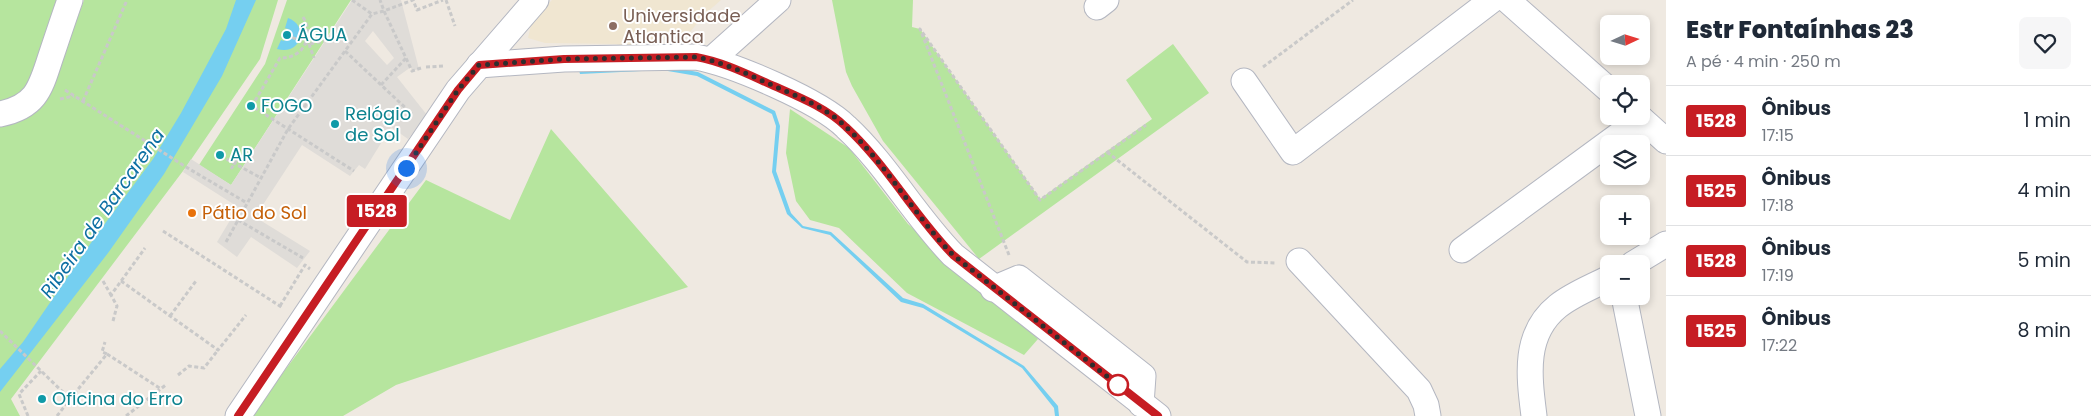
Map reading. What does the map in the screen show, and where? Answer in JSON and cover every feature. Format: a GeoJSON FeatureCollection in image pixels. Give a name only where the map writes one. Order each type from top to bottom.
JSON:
{"type":"FeatureCollection","features":[{"type":"Feature","properties":{"kind":"street"},"geometry":{"type":"LineString","coordinates":[[0,114],[21,107],[43,85],[70,0]]}},
{"type":"Feature","properties":{"kind":"street"},"geometry":{"type":"LineString","coordinates":[[238,416],[458,90],[536,0]]}},
{"type":"Feature","properties":{"kind":"street"},"geometry":{"type":"LineString","coordinates":[[711,60],[778,0]]}},
{"type":"Feature","properties":{"kind":"street"},"geometry":{"type":"LineString","coordinates":[[1244,81],[1293,152],[1492,0]]}},
{"type":"Feature","properties":{"kind":"street"},"geometry":{"type":"LineString","coordinates":[[1507,0],[1600,82]]}},
{"type":"Feature","properties":{"kind":"street"},"geometry":{"type":"LineString","coordinates":[[479,65],[564,59],[696,57],[711,60],[740,71],[807,101],[845,125],[860,140],[937,239],[953,255],[1150,410]]}},
{"type":"Feature","properties":{"kind":"street"},"geometry":{"type":"LineString","coordinates":[[1462,250],[1631,125]]}},
{"type":"Feature","properties":{"kind":"street"},"geometry":{"type":"LineString","coordinates":[[1648,125],[1666,140]]}},
{"type":"Feature","properties":{"kind":"street"},"geometry":{"type":"LineString","coordinates":[[1648,255],[1666,244]]}},
{"type":"Feature","properties":{"kind":"street"},"geometry":{"type":"LineString","coordinates":[[1299,261],[1419,390],[1428,416]]}},
{"type":"Feature","properties":{"kind":"street"},"geometry":{"type":"LineString","coordinates":[[994,289],[1018,278],[1144,376],[1150,410]]}},
{"type":"Feature","properties":{"kind":"street"},"geometry":{"type":"LineString","coordinates":[[1534,416],[1531,391],[1531,362],[1532,348],[1538,328],[1547,316],[1560,305],[1600,283]]}},
{"type":"Feature","properties":{"kind":"street"},"geometry":{"type":"LineString","coordinates":[[1626,305],[1648,416]]}},
{"type":"Feature","properties":{"kind":"path"},"geometry":{"type":"LineString","coordinates":[[83,101],[127,0]]}},
{"type":"Feature","properties":{"kind":"path"},"geometry":{"type":"LineString","coordinates":[[352,0],[372,14]]}},
{"type":"Feature","properties":{"kind":"path"},"geometry":{"type":"LineString","coordinates":[[380,0],[412,71],[421,68]]}},
{"type":"Feature","properties":{"kind":"path"},"geometry":{"type":"LineString","coordinates":[[226,242],[288,129],[372,14],[413,0],[417,10],[445,0],[455,26]]}},
{"type":"Feature","properties":{"kind":"path"},"geometry":{"type":"LineString","coordinates":[[1244,81],[1353,0]]}},
{"type":"Feature","properties":{"kind":"path"},"geometry":{"type":"LineString","coordinates":[[303,17],[308,29],[307,43],[314,58]]}},
{"type":"Feature","properties":{"kind":"path"},"geometry":{"type":"LineString","coordinates":[[1018,278],[920,29],[1040,200],[1146,125]]}},
{"type":"Feature","properties":{"kind":"path"},"geometry":{"type":"LineString","coordinates":[[286,35],[307,43],[324,41]]}},
{"type":"Feature","properties":{"kind":"path"},"geometry":{"type":"LineString","coordinates":[[307,43],[299,54],[280,58],[252,106],[354,171]]}},
{"type":"Feature","properties":{"kind":"path"},"geometry":{"type":"LineString","coordinates":[[345,51],[413,115],[408,121]]}},
{"type":"Feature","properties":{"kind":"path"},"geometry":{"type":"LineString","coordinates":[[381,85],[406,58]]}},
{"type":"Feature","properties":{"kind":"path"},"geometry":{"type":"LineString","coordinates":[[45,78],[247,203]]}},
{"type":"Feature","properties":{"kind":"path"},"geometry":{"type":"LineString","coordinates":[[1107,152],[1247,262],[1270,264],[1299,261]]}},
{"type":"Feature","properties":{"kind":"path"},"geometry":{"type":"LineString","coordinates":[[221,156],[260,178]]}},
{"type":"Feature","properties":{"kind":"path"},"geometry":{"type":"LineString","coordinates":[[231,169],[238,158]]}},
{"type":"Feature","properties":{"kind":"path"},"geometry":{"type":"LineString","coordinates":[[238,220],[303,258]]}},
{"type":"Feature","properties":{"kind":"path"},"geometry":{"type":"LineString","coordinates":[[163,231],[288,311]]}},
{"type":"Feature","properties":{"kind":"path"},"geometry":{"type":"LineString","coordinates":[[111,295],[145,248]]}},
{"type":"Feature","properties":{"kind":"path"},"geometry":{"type":"LineString","coordinates":[[280,306],[306,265]]}},
{"type":"Feature","properties":{"kind":"path"},"geometry":{"type":"LineString","coordinates":[[103,281],[117,306],[114,321]]}},
{"type":"Feature","properties":{"kind":"path"},"geometry":{"type":"LineString","coordinates":[[121,281],[218,350]]}},
{"type":"Feature","properties":{"kind":"path"},"geometry":{"type":"LineString","coordinates":[[170,316],[196,281]]}},
{"type":"Feature","properties":{"kind":"path"},"geometry":{"type":"LineString","coordinates":[[178,375],[189,366],[204,368],[246,315]]}},
{"type":"Feature","properties":{"kind":"path"},"geometry":{"type":"LineString","coordinates":[[0,331],[70,399]]}},
{"type":"Feature","properties":{"kind":"path"},"geometry":{"type":"LineString","coordinates":[[105,342],[102,352],[161,389]]}},
{"type":"Feature","properties":{"kind":"path"},"geometry":{"type":"LineString","coordinates":[[57,416],[107,354]]}},
{"type":"Feature","properties":{"kind":"path"},"geometry":{"type":"LineString","coordinates":[[28,416],[19,394],[41,371]]}},
{"type":"Feature","properties":{"kind":"path"},"geometry":{"type":"LineString","coordinates":[[126,416],[167,384]]}},
{"type":"Feature","properties":{"kind":"shaded area"},"geometry":{"type":"Polygon","coordinates":[[[352,0],[401,0],[419,69],[412,71],[411,67],[397,77],[427,115],[408,139],[391,127],[365,169],[359,165],[350,176],[302,145],[255,217],[310,251],[297,268],[251,237],[237,257],[217,242],[238,207],[183,172],[191,159],[231,185],[352,0]],[[373,31],[365,41],[387,65],[394,58],[373,31]]]}},
{"type":"Feature","properties":{"kind":"shaded area","name":"Universidade Atlantica"},"geometry":{"type":"Polygon","coordinates":[[[552,0],[721,0],[705,14],[690,32],[627,47],[616,44],[545,43],[528,38],[532,21],[552,0]]]}},
{"type":"Feature","properties":{"kind":"green space"},"geometry":{"type":"Polygon","coordinates":[[[0,0],[67,0],[38,97],[48,97],[84,0],[278,0],[260,59],[186,167],[11,399],[20,416],[0,416],[0,0]]]}},
{"type":"Feature","properties":{"kind":"green space"},"geometry":{"type":"Polygon","coordinates":[[[287,0],[351,0],[231,185],[199,165],[265,64],[287,0]]]}},
{"type":"Feature","properties":{"kind":"green space"},"geometry":{"type":"Polygon","coordinates":[[[832,0],[913,0],[912,27],[920,29],[1040,199],[1152,119],[1126,80],[1173,44],[1209,93],[979,259],[883,141],[846,72],[832,0]]]}},
{"type":"Feature","properties":{"kind":"green space"},"geometry":{"type":"Polygon","coordinates":[[[790,109],[849,148],[908,224],[1038,339],[1024,355],[907,293],[839,228],[810,220],[796,201],[786,153],[790,109]]]}},
{"type":"Feature","properties":{"kind":"green space"},"geometry":{"type":"Polygon","coordinates":[[[551,129],[688,287],[396,385],[343,416],[251,416],[426,180],[510,220],[551,129]]]}},
{"type":"Feature","properties":{"kind":"water"},"geometry":{"type":"Polygon","coordinates":[[[236,0],[256,0],[222,76],[164,174],[108,253],[0,392],[0,369],[23,342],[95,237],[153,159],[181,113],[226,29],[236,0]]]}},
{"type":"Feature","properties":{"kind":"water"},"geometry":{"type":"Polygon","coordinates":[[[288,18],[299,27],[300,39],[292,48],[285,50],[277,49],[281,40],[284,41],[288,29],[285,28],[288,18]]]}},
{"type":"Feature","properties":{"kind":"water"},"geometry":{"type":"Polygon","coordinates":[[[663,66],[698,72],[775,111],[780,126],[776,171],[791,213],[803,226],[831,232],[903,298],[923,304],[1024,366],[1058,406],[1059,416],[1055,416],[1054,408],[1022,368],[923,308],[901,302],[830,235],[802,228],[787,214],[772,172],[776,126],[772,114],[697,76],[662,70],[580,74],[579,70],[663,66]]]}},
{"type":"Feature","properties":{"kind":"bus line","name":"1528"},"geometry":{"type":"LineString","coordinates":[[238,416],[252,398],[458,90],[479,65],[564,59],[696,57],[711,60],[740,71],[807,101],[845,125],[860,140],[937,239],[953,255],[1158,416]]}},
{"type":"Feature","properties":{"kind":"place","name":"Universidade Atlantica"},"geometry":{"type":"Point","coordinates":[613,26]}},
{"type":"Feature","properties":{"kind":"place","name":"ÁGUA"},"geometry":{"type":"Point","coordinates":[287,35]}},
{"type":"Feature","properties":{"kind":"place","name":"FOGO"},"geometry":{"type":"Point","coordinates":[251,106]}},
{"type":"Feature","properties":{"kind":"place","name":"Relógio de Sol"},"geometry":{"type":"Point","coordinates":[335,124]}},
{"type":"Feature","properties":{"kind":"place","name":"AR"},"geometry":{"type":"Point","coordinates":[220,155]}},
{"type":"Feature","properties":{"kind":"place","name":"Pátio do Sol"},"geometry":{"type":"Point","coordinates":[192,213]}},
{"type":"Feature","properties":{"kind":"place","name":"Oficina do Erro"},"geometry":{"type":"Point","coordinates":[42,399]}},
{"type":"Feature","properties":{"kind":"route"},"geometry":{"type":"LineString","coordinates":[[406,168],[458,90],[479,65],[564,59],[696,57],[711,60],[807,101],[845,125],[860,140],[937,239],[953,255],[1118,385]]}},
{"type":"Feature","properties":{"kind":"water label","name":"Ribeira de Barcarena"},"geometry":{"type":"Point","coordinates":[102,213]}}]}
